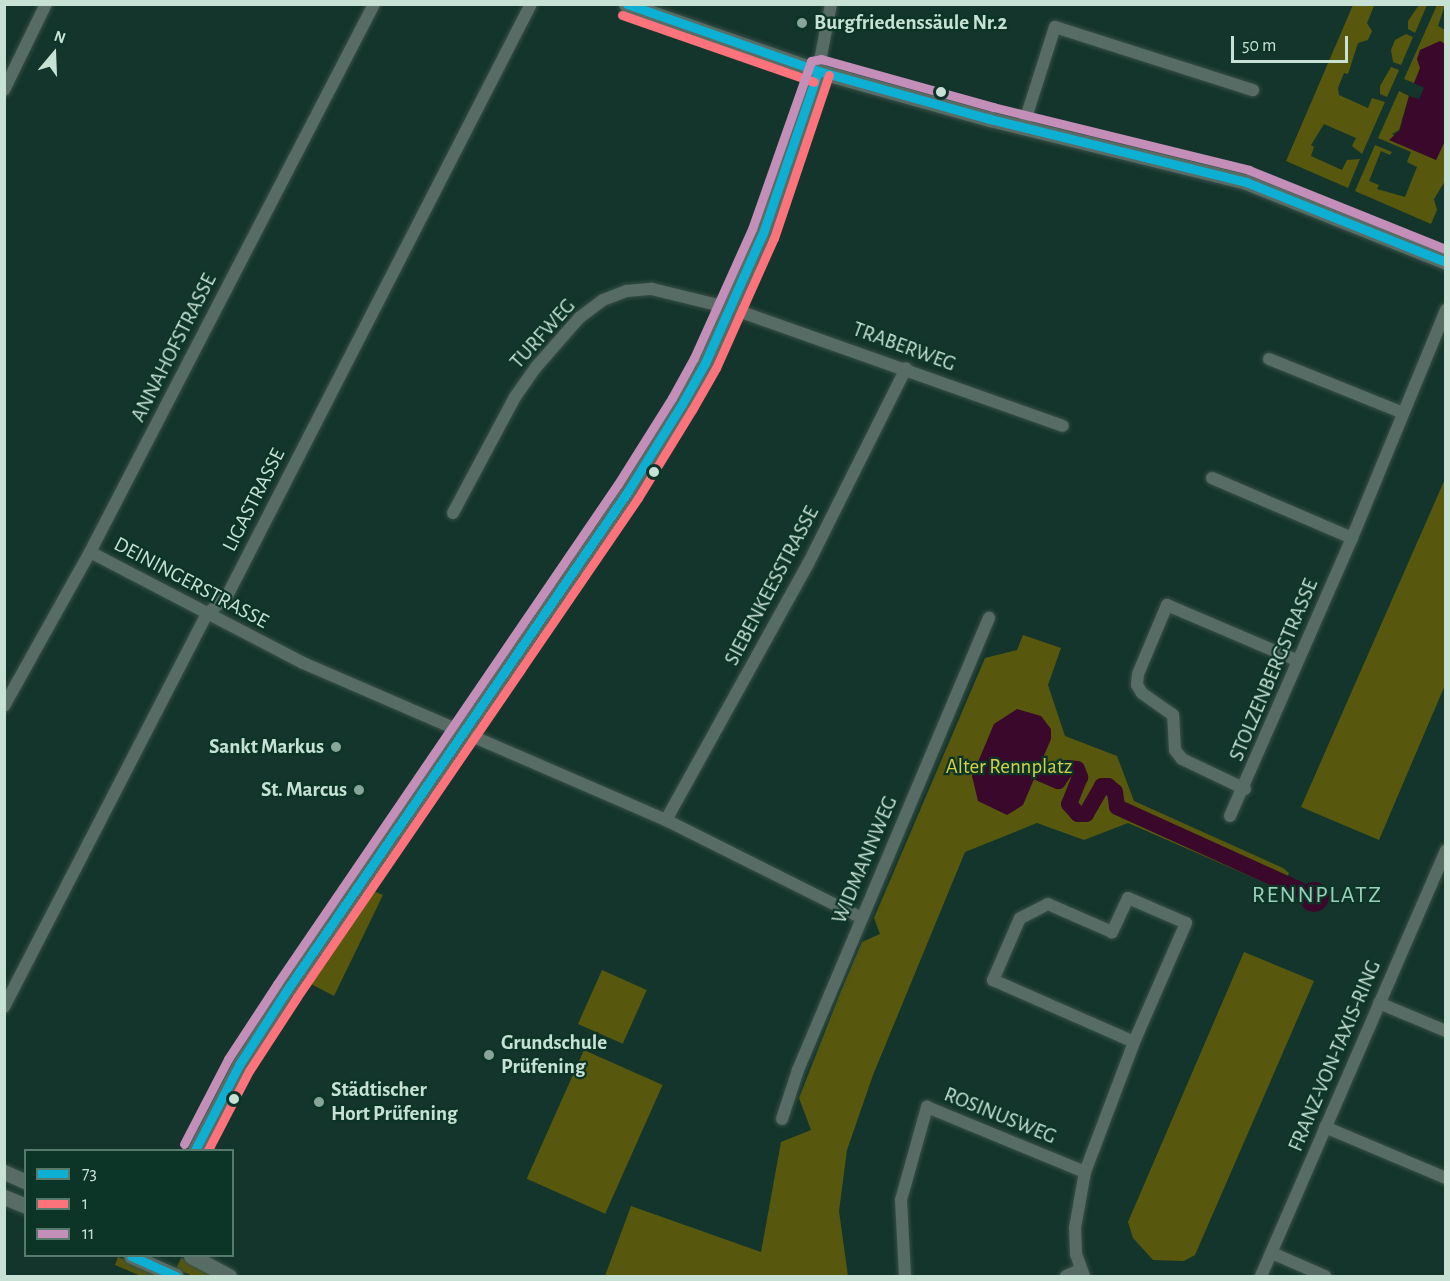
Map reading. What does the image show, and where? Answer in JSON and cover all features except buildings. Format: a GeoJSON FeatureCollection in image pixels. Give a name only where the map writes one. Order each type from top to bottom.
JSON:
{"type":"FeatureCollection","features":[{"type":"Feature","properties":{"kind":"street"},"geometry":{"type":"LineString","coordinates":[[4,90],[46,4]]}},
{"type":"Feature","properties":{"kind":"street","name":"ANNAHOFSTRASSE"},"geometry":{"type":"LineString","coordinates":[[4,706],[90,552],[374,4]]}},
{"type":"Feature","properties":{"kind":"street","name":"LIGASTRASSE"},"geometry":{"type":"LineString","coordinates":[[4,1007],[207,614],[227,596],[531,4]]}},
{"type":"Feature","properties":{"kind":"street"},"geometry":{"type":"LineString","coordinates":[[626,4],[818,71],[1023,127],[1246,182],[1446,262]]}},
{"type":"Feature","properties":{"kind":"street"},"geometry":{"type":"LineString","coordinates":[[196,1149],[240,1065],[287,990],[628,490],[705,363],[767,222],[818,71],[831,4]]}},
{"type":"Feature","properties":{"kind":"street"},"geometry":{"type":"LineString","coordinates":[[1023,127],[1055,27],[1253,90]]}},
{"type":"Feature","properties":{"kind":"street","name":"TURFWEG"},"geometry":{"type":"LineString","coordinates":[[453,513],[504,417],[537,366],[595,306],[627,291],[652,289],[730,308]]}},
{"type":"Feature","properties":{"kind":"street","name":"TRABERWEG"},"geometry":{"type":"LineString","coordinates":[[730,308],[906,368],[1063,426]]}},
{"type":"Feature","properties":{"kind":"street","name":"STOLZENBERGSTRASSE"},"geometry":{"type":"LineString","coordinates":[[1230,816],[1245,789],[1446,310]]}},
{"type":"Feature","properties":{"kind":"street"},"geometry":{"type":"LineString","coordinates":[[1269,359],[1403,413]]}},
{"type":"Feature","properties":{"kind":"street","name":"SIEBENKEESSTRASSE"},"geometry":{"type":"LineString","coordinates":[[666,820],[808,564],[906,368]]}},
{"type":"Feature","properties":{"kind":"street"},"geometry":{"type":"LineString","coordinates":[[1212,478],[1352,538]]}},
{"type":"Feature","properties":{"kind":"street","name":"DEININGERSTRASSE"},"geometry":{"type":"LineString","coordinates":[[90,552],[303,663],[666,820],[862,918]]}},
{"type":"Feature","properties":{"kind":"street"},"geometry":{"type":"LineString","coordinates":[[1245,789],[1182,759],[1174,750],[1173,714],[1142,693],[1137,685],[1138,674],[1162,615],[1167,605],[1298,662]]}},
{"type":"Feature","properties":{"kind":"street","name":"WIDMANNWEG"},"geometry":{"type":"LineString","coordinates":[[782,1119],[798,1070],[989,618]]}},
{"type":"Feature","properties":{"kind":"street","name":"FRANZ-VON-TAXIS-RING"},"geometry":{"type":"LineString","coordinates":[[1261,1276],[1379,1003],[1440,876],[1446,851]]}},
{"type":"Feature","properties":{"kind":"street"},"geometry":{"type":"LineString","coordinates":[[1066,1276],[1082,1273],[1075,1228],[1085,1172],[1134,1042],[1186,923],[1128,897],[1112,932],[1048,904],[1020,918],[993,980],[1134,1042]]}},
{"type":"Feature","properties":{"kind":"street"},"geometry":{"type":"LineString","coordinates":[[1379,1003],[1446,1031]]}},
{"type":"Feature","properties":{"kind":"street","name":"ROSINUSWEG"},"geometry":{"type":"LineString","coordinates":[[905,1276],[901,1200],[927,1107],[1085,1172]]}},
{"type":"Feature","properties":{"kind":"street"},"geometry":{"type":"LineString","coordinates":[[1325,1127],[1446,1178]]}},
{"type":"Feature","properties":{"kind":"street"},"geometry":{"type":"LineString","coordinates":[[4,1172],[24,1181]]}},
{"type":"Feature","properties":{"kind":"street"},"geometry":{"type":"LineString","coordinates":[[4,1197],[24,1205]]}},
{"type":"Feature","properties":{"kind":"street"},"geometry":{"type":"LineString","coordinates":[[1272,1253],[1325,1276]]}},
{"type":"Feature","properties":{"kind":"street"},"geometry":{"type":"LineString","coordinates":[[138,1257],[176,1276]]}},
{"type":"Feature","properties":{"kind":"street"},"geometry":{"type":"LineString","coordinates":[[193,1257],[230,1276]]}},
{"type":"Feature","properties":{"kind":"green space"},"geometry":{"type":"Polygon","coordinates":[[[1353,5],[1379,5],[1374,6],[1367,23],[1372,31],[1368,40],[1358,43],[1348,74],[1344,73],[1338,88],[1339,95],[1368,108],[1372,98],[1385,102],[1362,154],[1352,146],[1356,138],[1324,124],[1311,145],[1314,147],[1311,156],[1342,170],[1347,160],[1360,159],[1348,188],[1286,161],[1353,5]]]}},
{"type":"Feature","properties":{"kind":"green space"},"geometry":{"type":"Polygon","coordinates":[[[1419,5],[1427,5],[1415,33],[1408,29],[1408,21],[1419,5]]]}},
{"type":"Feature","properties":{"kind":"green space"},"geometry":{"type":"Polygon","coordinates":[[[1437,5],[1445,5],[1438,26],[1445,30],[1445,44],[1440,41],[1414,83],[1404,79],[1437,5]]]}},
{"type":"Feature","properties":{"kind":"green space"},"geometry":{"type":"Polygon","coordinates":[[[1406,34],[1413,37],[1401,65],[1393,62],[1391,50],[1395,40],[1406,34]]]}},
{"type":"Feature","properties":{"kind":"green space"},"geometry":{"type":"Polygon","coordinates":[[[1391,67],[1399,70],[1387,97],[1380,94],[1380,86],[1391,67]]]}},
{"type":"Feature","properties":{"kind":"green space"},"geometry":{"type":"Polygon","coordinates":[[[1399,91],[1409,96],[1399,130],[1392,134],[1436,160],[1445,139],[1445,181],[1434,199],[1437,210],[1431,224],[1355,191],[1375,145],[1392,152],[1390,155],[1381,151],[1369,181],[1379,185],[1377,189],[1405,197],[1417,167],[1407,162],[1411,152],[1378,138],[1399,91]]]}},
{"type":"Feature","properties":{"kind":"green space"},"geometry":{"type":"Polygon","coordinates":[[[1445,479],[1445,685],[1379,840],[1301,807],[1445,479]]]}},
{"type":"Feature","properties":{"kind":"green space","name":"Alter Rennplatz"},"geometry":{"type":"Polygon","coordinates":[[[1023,635],[1061,648],[1048,685],[1065,736],[1117,756],[1134,801],[1283,868],[1289,873],[1283,887],[1275,887],[1128,823],[1084,840],[1037,823],[965,852],[873,1075],[847,1150],[839,1211],[848,1276],[605,1276],[631,1206],[761,1252],[781,1142],[811,1130],[799,1098],[839,996],[862,942],[880,934],[874,918],[985,658],[1017,650],[1023,635]]]}},
{"type":"Feature","properties":{"kind":"green space"},"geometry":{"type":"Polygon","coordinates":[[[371,890],[383,895],[334,996],[309,983],[371,890]]]}},
{"type":"Feature","properties":{"kind":"green space"},"geometry":{"type":"Polygon","coordinates":[[[1244,952],[1314,981],[1195,1255],[1184,1261],[1153,1260],[1133,1238],[1128,1222],[1244,952]]]}},
{"type":"Feature","properties":{"kind":"green space"},"geometry":{"type":"Polygon","coordinates":[[[602,970],[647,990],[623,1044],[578,1024],[602,970]]]}},
{"type":"Feature","properties":{"kind":"green space"},"geometry":{"type":"Polygon","coordinates":[[[584,1050],[663,1085],[605,1214],[527,1179],[584,1050]]]}},
{"type":"Feature","properties":{"kind":"green space"},"geometry":{"type":"Polygon","coordinates":[[[118,1257],[163,1276],[141,1276],[115,1265],[118,1257]]]}},
{"type":"Feature","properties":{"kind":"green space"},"geometry":{"type":"Polygon","coordinates":[[[181,1258],[219,1276],[193,1276],[176,1269],[181,1258]]]}},
{"type":"Feature","properties":{"kind":"shaded area"},"geometry":{"type":"Polygon","coordinates":[[[1440,41],[1445,44],[1446,139],[1436,160],[1389,140],[1400,130],[1409,96],[1419,99],[1424,88],[1414,83],[1420,68],[1417,59],[1420,50],[1440,41]]]}},
{"type":"Feature","properties":{"kind":"shaded area"},"geometry":{"type":"Polygon","coordinates":[[[1017,709],[1041,716],[1051,729],[1051,739],[1023,805],[1007,815],[978,801],[972,776],[994,724],[1017,709]]]}},
{"type":"Feature","properties":{"kind":"shaded area"},"geometry":{"type":"Polygon","coordinates":[[[1314,882],[1325,886],[1329,897],[1325,908],[1314,912],[1303,908],[1299,897],[1303,886],[1314,882]]]}},
{"type":"Feature","properties":{"kind":"waterway"},"geometry":{"type":"LineString","coordinates":[[1039,773],[1058,781],[1067,768],[1077,769],[1080,777],[1069,804],[1078,814],[1086,814],[1102,786],[1108,786],[1115,792],[1117,807],[1300,890]]}},
{"type":"Feature","properties":{"kind":"transit line","name":"73"},"geometry":{"type":"LineString","coordinates":[[627,4],[818,71],[990,119],[1246,182],[1446,262]]}},
{"type":"Feature","properties":{"kind":"transit line","name":"1"},"geometry":{"type":"LineString","coordinates":[[622,15],[814,82]]}},
{"type":"Feature","properties":{"kind":"transit line","name":"11"},"geometry":{"type":"LineString","coordinates":[[184,1144],[228,1059],[277,984],[618,484],[672,398],[694,358],[752,229],[811,61],[821,59],[993,107],[1249,170],[1446,249]]}},
{"type":"Feature","properties":{"kind":"transit line","name":"73"},"geometry":{"type":"LineString","coordinates":[[196,1149],[239,1065],[287,990],[628,491],[682,404],[705,363],[763,233],[818,71]]}},
{"type":"Feature","properties":{"kind":"transit line","name":"1"},"geometry":{"type":"LineString","coordinates":[[209,1149],[249,1071],[297,997],[638,498],[692,410],[716,368],[774,238],[829,75]]}},
{"type":"Feature","properties":{"kind":"transit line","name":"73"},"geometry":{"type":"LineString","coordinates":[[133,1257],[176,1276]]}},
{"type":"Feature","properties":{"kind":"place","name":"Burgfriedenssäule Nr.2"},"geometry":{"type":"Point","coordinates":[802,23]}},
{"type":"Feature","properties":{"kind":"place","name":"Sankt Markus"},"geometry":{"type":"Point","coordinates":[336,747]}},
{"type":"Feature","properties":{"kind":"place","name":"St. Marcus"},"geometry":{"type":"Point","coordinates":[359,790]}},
{"type":"Feature","properties":{"kind":"place","name":"Grundschule Prüfening"},"geometry":{"type":"Point","coordinates":[489,1055]}},
{"type":"Feature","properties":{"kind":"place","name":"Städtischer Hort Prüfening"},"geometry":{"type":"Point","coordinates":[319,1102]}},
{"type":"Feature","properties":{"kind":"district","name":"RENNPLATZ"},"geometry":{"type":"Point","coordinates":[1317,896]}}]}
